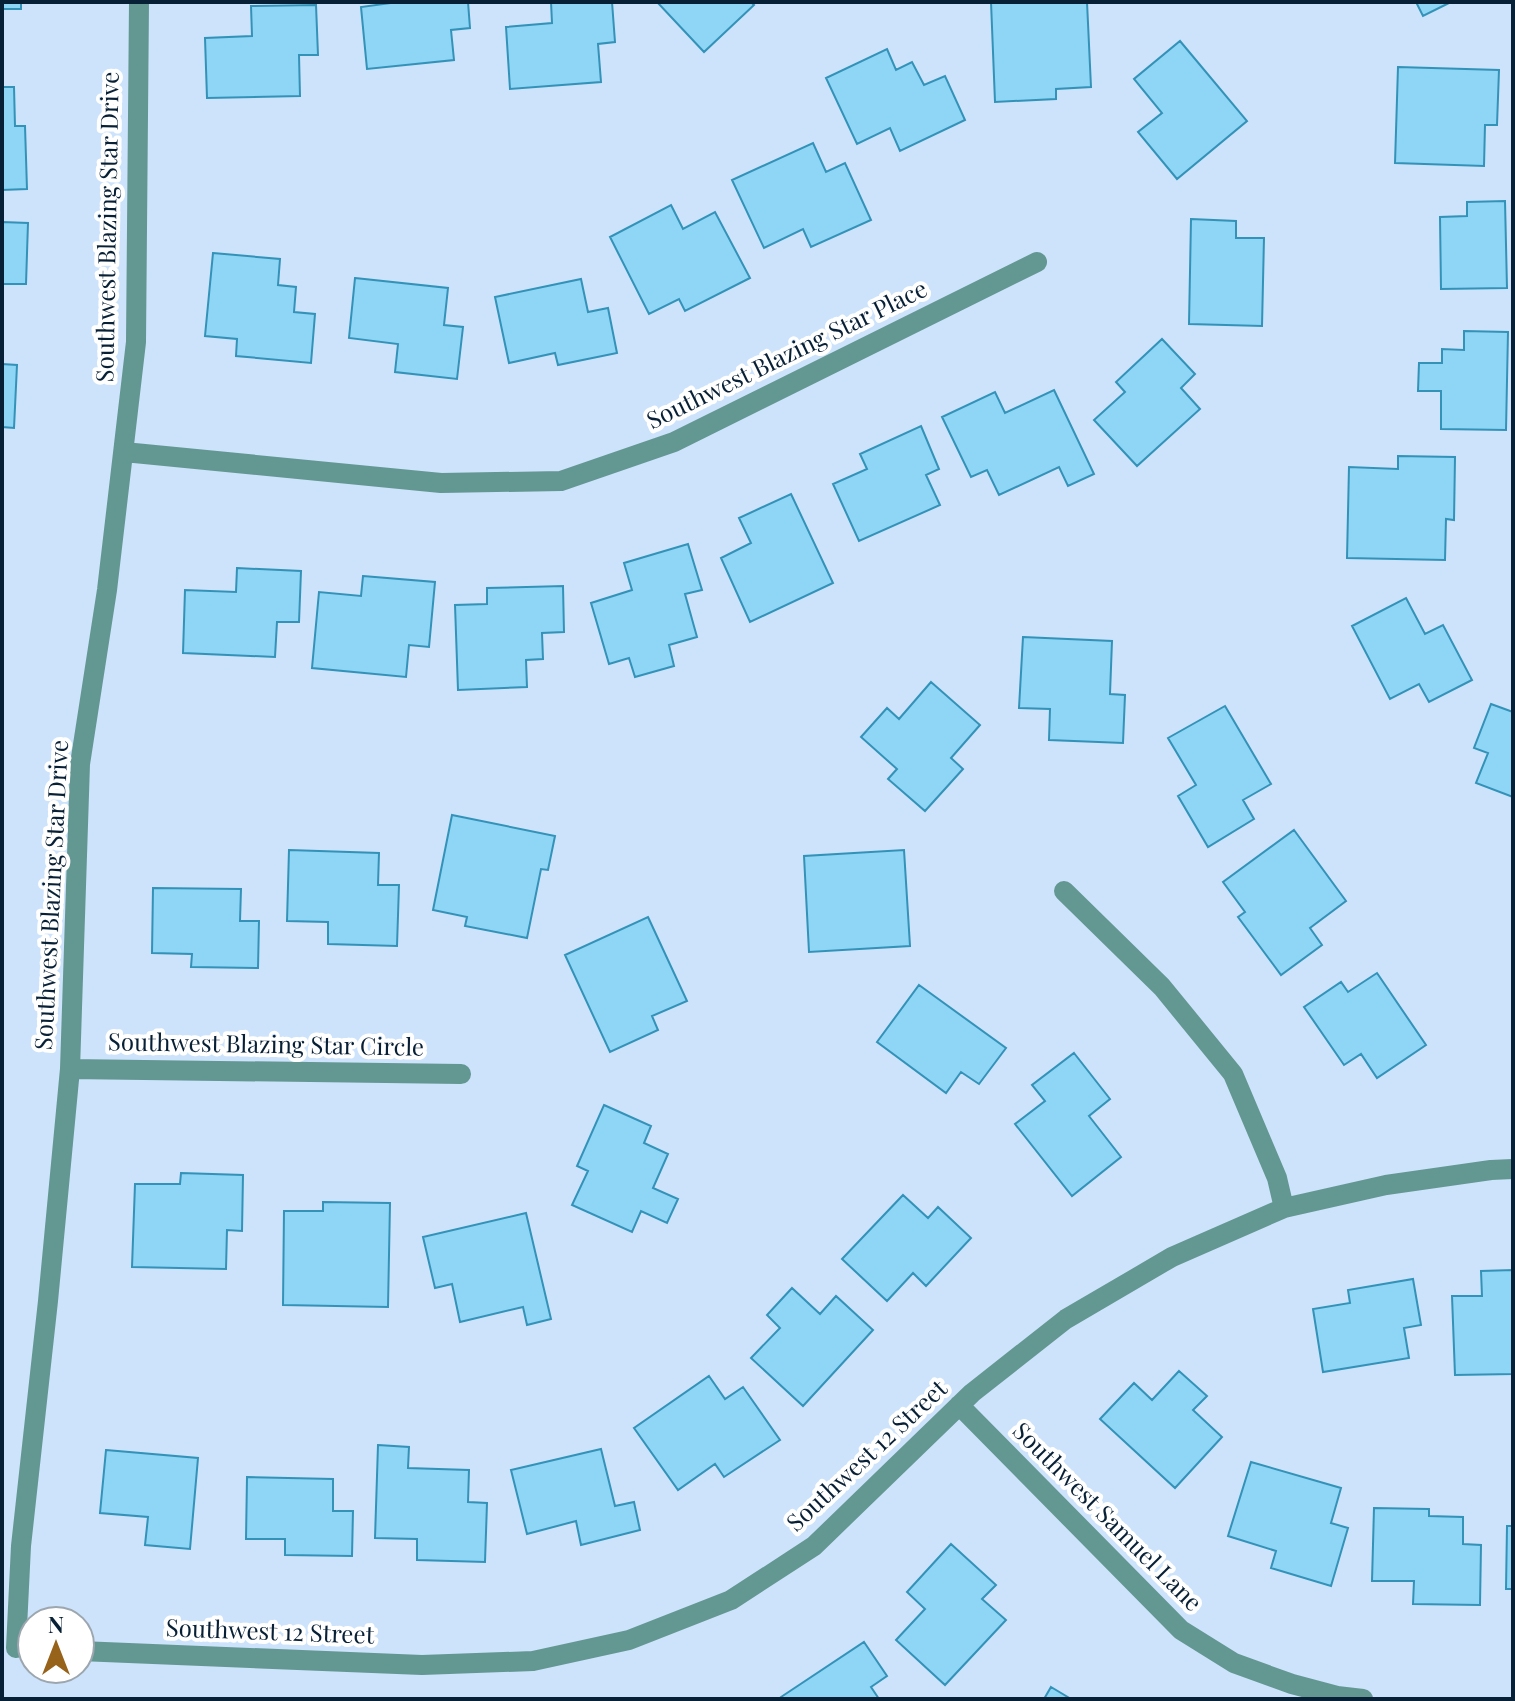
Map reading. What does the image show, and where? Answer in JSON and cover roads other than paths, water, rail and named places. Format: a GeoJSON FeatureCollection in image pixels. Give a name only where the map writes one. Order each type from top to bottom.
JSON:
{"type":"FeatureCollection","features":[{"type":"Feature","properties":{"kind":"street","name":"Southwest Blazing Star Drive"},"geometry":{"type":"LineString","coordinates":[[19,1605],[21,1546],[70,1069],[80,764],[107,590],[136,342],[139,2]]}},
{"type":"Feature","properties":{"kind":"street","name":"Southwest Blazing Star Place"},"geometry":{"type":"LineString","coordinates":[[124,452],[441,483],[561,481],[674,442],[1037,262]]}},
{"type":"Feature","properties":{"kind":"street"},"geometry":{"type":"LineString","coordinates":[[1064,891],[1162,987],[1233,1074],[1277,1178],[1284,1208]]}},
{"type":"Feature","properties":{"kind":"street","name":"Southwest Blazing Star Circle"},"geometry":{"type":"LineString","coordinates":[[70,1069],[461,1074]]}},
{"type":"Feature","properties":{"kind":"street","name":"Southwest 12 Street"},"geometry":{"type":"LineString","coordinates":[[96,1652],[422,1665],[533,1661],[629,1640],[731,1600],[814,1546],[959,1405],[1066,1319],[1172,1257],[1284,1208],[1386,1185],[1513,1169]]}},
{"type":"Feature","properties":{"kind":"street","name":"Southwest Samuel Lane"},"geometry":{"type":"LineString","coordinates":[[959,1405],[1181,1630],[1234,1663],[1307,1688],[1363,1699]]}}]}
